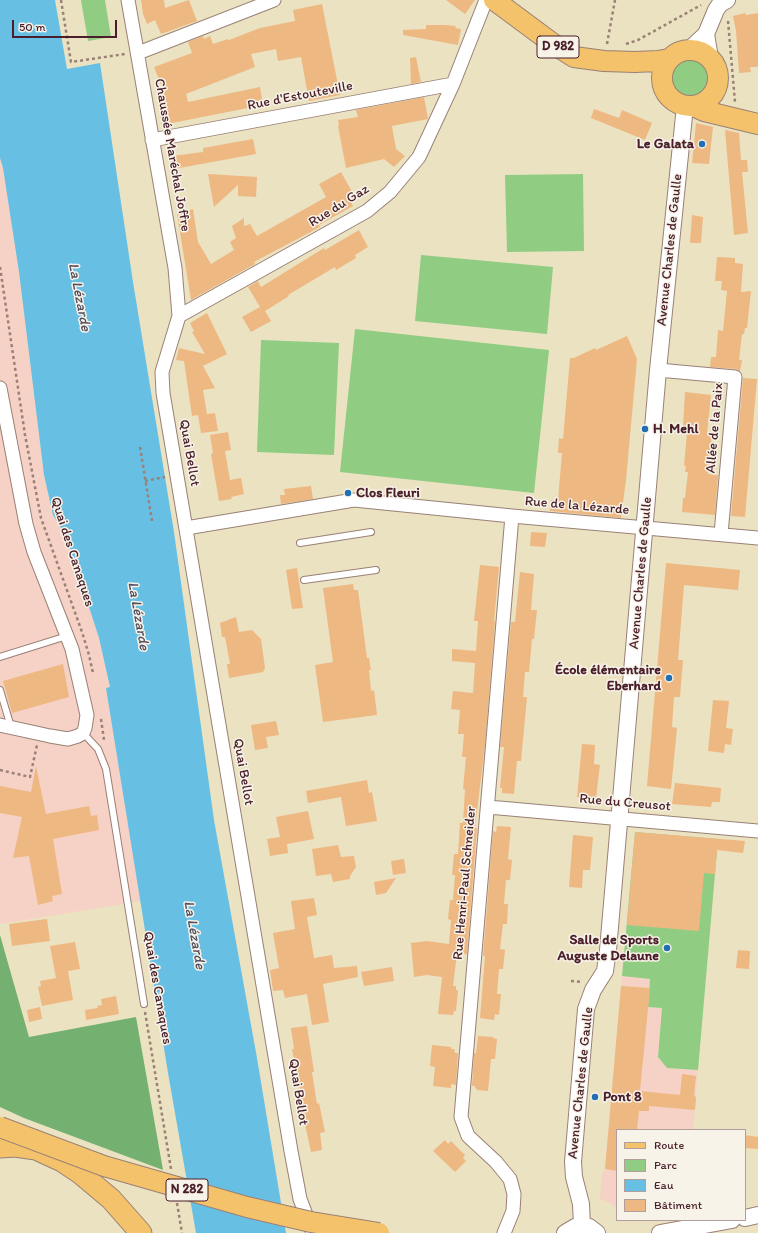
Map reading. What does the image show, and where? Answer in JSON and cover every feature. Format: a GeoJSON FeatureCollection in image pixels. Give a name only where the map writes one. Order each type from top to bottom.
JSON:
{"type":"FeatureCollection","features":[{"type":"Feature","properties":{"kind":"highway"},"geometry":{"type":"LineString","coordinates":[[0,1147],[15,1146],[36,1149],[62,1161],[80,1173],[111,1199],[141,1233]]}},
{"type":"Feature","properties":{"kind":"main road","name":"D 982"},"geometry":{"type":"LineString","coordinates":[[494,0],[552,44],[574,57],[635,62],[670,59]]}},
{"type":"Feature","properties":{"kind":"main road"},"geometry":{"type":"LineString","coordinates":[[689,106],[700,104],[712,96],[717,87],[718,77],[716,67],[710,58],[699,51],[688,50],[675,54],[662,72],[663,87],[671,99],[689,106],[731,111]]}},
{"type":"Feature","properties":{"kind":"main road","name":"D 982"},"geometry":{"type":"LineString","coordinates":[[635,62],[654,72],[662,79]]}},
{"type":"Feature","properties":{"kind":"main road"},"geometry":{"type":"LineString","coordinates":[[712,96],[731,111],[758,124]]}},
{"type":"Feature","properties":{"kind":"main road","name":"N 282"},"geometry":{"type":"LineString","coordinates":[[0,1127],[104,1166],[239,1205],[311,1222],[379,1233]]}},
{"type":"Feature","properties":{"kind":"street","name":"Chaussée Maréchal Joffre"},"geometry":{"type":"LineString","coordinates":[[128,0],[175,268],[179,316]]}},
{"type":"Feature","properties":{"kind":"street"},"geometry":{"type":"LineString","coordinates":[[138,53],[274,0]]}},
{"type":"Feature","properties":{"kind":"street","name":"Rue du Gaz"},"geometry":{"type":"LineString","coordinates":[[179,316],[367,210],[390,192],[419,158],[453,84],[486,0]]}},
{"type":"Feature","properties":{"kind":"street"},"geometry":{"type":"LineString","coordinates":[[688,50],[706,34],[721,5]]}},
{"type":"Feature","properties":{"kind":"street"},"geometry":{"type":"LineString","coordinates":[[706,34],[710,58]]}},
{"type":"Feature","properties":{"kind":"street","name":"Rue d'Estouteville"},"geometry":{"type":"LineString","coordinates":[[152,140],[453,84]]}},
{"type":"Feature","properties":{"kind":"street","name":"Avenue Charles de Gaulle"},"geometry":{"type":"LineString","coordinates":[[582,1226],[581,1204],[574,1177],[573,1162],[586,1009],[593,990],[604,971],[608,950],[658,370],[689,106]]}},
{"type":"Feature","properties":{"kind":"street","name":"Quai Bellot"},"geometry":{"type":"LineString","coordinates":[[179,316],[162,372],[163,393],[300,1199],[313,1233]]}},
{"type":"Feature","properties":{"kind":"street","name":"Allée de la Paix"},"geometry":{"type":"LineString","coordinates":[[658,370],[735,377],[721,534]]}},
{"type":"Feature","properties":{"kind":"street"},"geometry":{"type":"LineString","coordinates":[[0,388],[26,524],[34,552],[72,649],[87,715],[86,728],[83,732],[78,736],[68,739],[56,738],[5,727]]}},
{"type":"Feature","properties":{"kind":"street","name":"Rue de la Lézarde"},"geometry":{"type":"LineString","coordinates":[[186,528],[354,500],[758,538]]}},
{"type":"Feature","properties":{"kind":"street","name":"Rue Henri-Paul Schneider"},"geometry":{"type":"LineString","coordinates":[[504,1233],[513,1211],[514,1194],[510,1179],[496,1162],[468,1136],[461,1117],[512,516]]}},
{"type":"Feature","properties":{"kind":"street","name":"Rue du Creusot"},"geometry":{"type":"LineString","coordinates":[[488,807],[758,831]]}},
{"type":"Feature","properties":{"kind":"street"},"geometry":{"type":"LineString","coordinates":[[746,1218],[758,1215]]}},
{"type":"Feature","properties":{"kind":"street"},"geometry":{"type":"LineString","coordinates":[[660,1233],[726,1221]]}},
{"type":"Feature","properties":{"kind":"street"},"geometry":{"type":"LineString","coordinates":[[565,1233],[574,1227],[582,1226],[589,1227],[598,1233]]}},
{"type":"Feature","properties":{"kind":"lane"},"geometry":{"type":"LineString","coordinates":[[300,543],[371,532]]}},
{"type":"Feature","properties":{"kind":"lane"},"geometry":{"type":"LineString","coordinates":[[304,580],[376,570]]}},
{"type":"Feature","properties":{"kind":"lane"},"geometry":{"type":"LineString","coordinates":[[0,658],[67,636]]}},
{"type":"Feature","properties":{"kind":"lane"},"geometry":{"type":"LineString","coordinates":[[0,690],[5,727]]}},
{"type":"Feature","properties":{"kind":"lane","name":"Quai des Canaques"},"geometry":{"type":"LineString","coordinates":[[83,732],[98,749],[106,769],[144,1004]]}},
{"type":"Feature","properties":{"kind":"path"},"geometry":{"type":"LineString","coordinates":[[61,0],[71,62],[111,55],[138,53]]}},
{"type":"Feature","properties":{"kind":"path"},"geometry":{"type":"LineString","coordinates":[[612,46],[607,46],[615,0]]}},
{"type":"Feature","properties":{"kind":"path"},"geometry":{"type":"LineString","coordinates":[[625,44],[638,40],[703,4],[721,5],[727,18],[735,103],[731,111]]}},
{"type":"Feature","properties":{"kind":"path","name":"Quai des Canaques"},"geometry":{"type":"LineString","coordinates":[[0,267],[25,435],[41,518],[82,632],[93,675]]}},
{"type":"Feature","properties":{"kind":"path"},"geometry":{"type":"LineString","coordinates":[[140,448],[152,521]]}},
{"type":"Feature","properties":{"kind":"path"},"geometry":{"type":"LineString","coordinates":[[145,481],[170,477]]}},
{"type":"Feature","properties":{"kind":"path"},"geometry":{"type":"LineString","coordinates":[[98,749],[104,741],[100,717]]}},
{"type":"Feature","properties":{"kind":"path"},"geometry":{"type":"LineString","coordinates":[[0,770],[30,777],[39,734]]}},
{"type":"Feature","properties":{"kind":"path","name":"Quai des Canaques"},"geometry":{"type":"LineString","coordinates":[[144,1004],[172,1172]]}},
{"type":"Feature","properties":{"kind":"path"},"geometry":{"type":"LineString","coordinates":[[177,1202],[182,1233]]}},
{"type":"Feature","properties":{"kind":"shaded area"},"geometry":{"type":"Polygon","coordinates":[[[0,158],[3,168],[19,272],[44,475],[53,515],[66,536],[99,638],[110,687],[106,688],[141,901],[0,924],[0,158]]]}},
{"type":"Feature","properties":{"kind":"shaded area"},"geometry":{"type":"Polygon","coordinates":[[[622,976],[650,979],[648,1007],[662,1008],[658,1057],[667,1068],[698,1070],[693,1129],[616,1129],[616,1208],[610,1203],[600,1199],[602,1174],[605,1169],[622,976]]]}},
{"type":"Feature","properties":{"kind":"green space"},"geometry":{"type":"Polygon","coordinates":[[[81,0],[105,0],[111,37],[88,41],[81,0]]]}},
{"type":"Feature","properties":{"kind":"green space"},"geometry":{"type":"Polygon","coordinates":[[[688,58],[696,60],[702,64],[706,70],[708,78],[706,86],[702,92],[696,96],[688,98],[680,96],[674,92],[670,86],[668,78],[670,70],[674,64],[680,60],[688,58]]]}},
{"type":"Feature","properties":{"kind":"green space"},"geometry":{"type":"Polygon","coordinates":[[[583,174],[584,251],[507,252],[505,175],[583,174]]]}},
{"type":"Feature","properties":{"kind":"green space"},"geometry":{"type":"Polygon","coordinates":[[[421,255],[553,267],[547,334],[415,321],[421,255]]]}},
{"type":"Feature","properties":{"kind":"green space"},"geometry":{"type":"Polygon","coordinates":[[[355,329],[549,350],[534,493],[340,472],[355,329]]]}},
{"type":"Feature","properties":{"kind":"green space"},"geometry":{"type":"Polygon","coordinates":[[[261,340],[339,343],[334,455],[257,452],[261,340]]]}},
{"type":"Feature","properties":{"kind":"green space","name":"Salle de Sports Auguste Delaune"},"geometry":{"type":"Polygon","coordinates":[[[635,832],[718,839],[698,1070],[667,1068],[658,1057],[662,1008],[648,1007],[650,979],[622,976],[635,832]]]}},
{"type":"Feature","properties":{"kind":"green space"},"geometry":{"type":"Polygon","coordinates":[[[0,935],[29,1037],[136,1017],[163,1170],[24,1118],[0,1107],[0,935]]]}},
{"type":"Feature","properties":{"kind":"water","name":"La Lézarde"},"geometry":{"type":"Polygon","coordinates":[[[0,0],[55,0],[67,69],[100,63],[133,282],[174,532],[214,820],[257,1058],[286,1233],[196,1233],[168,1073],[106,688],[110,687],[99,638],[66,536],[53,515],[44,475],[19,272],[3,168],[0,158],[0,0]]]}},
{"type":"Feature","properties":{"kind":"building"},"geometry":{"type":"Polygon","coordinates":[[[141,0],[164,0],[165,8],[189,0],[197,21],[161,34],[155,20],[147,24],[143,14],[141,0]]]}},
{"type":"Feature","properties":{"kind":"building"},"geometry":{"type":"Polygon","coordinates":[[[446,0],[475,0],[465,14],[446,0]]]}},
{"type":"Feature","properties":{"kind":"building"},"geometry":{"type":"Polygon","coordinates":[[[322,4],[340,95],[309,101],[301,57],[278,61],[276,49],[251,54],[255,67],[186,94],[188,102],[260,87],[263,105],[162,125],[157,95],[164,92],[154,67],[192,53],[188,42],[203,36],[204,39],[210,36],[213,44],[228,39],[229,40],[260,28],[295,21],[293,10],[322,4]]]}},
{"type":"Feature","properties":{"kind":"building"},"geometry":{"type":"Polygon","coordinates":[[[745,13],[746,15],[758,13],[758,67],[750,67],[751,72],[739,73],[736,31],[733,16],[745,13]]]}},
{"type":"Feature","properties":{"kind":"building"},"geometry":{"type":"Polygon","coordinates":[[[426,25],[456,26],[455,28],[461,29],[458,45],[403,35],[403,30],[426,29],[426,25]]]}},
{"type":"Feature","properties":{"kind":"building"},"geometry":{"type":"Polygon","coordinates":[[[416,57],[421,82],[411,84],[410,58],[416,57]]]}},
{"type":"Feature","properties":{"kind":"building"},"geometry":{"type":"Polygon","coordinates":[[[424,97],[428,119],[392,126],[396,149],[405,156],[394,167],[384,159],[346,168],[338,120],[358,117],[356,110],[424,97]]]}},
{"type":"Feature","properties":{"kind":"building"},"geometry":{"type":"Polygon","coordinates":[[[594,109],[619,118],[622,110],[652,123],[645,140],[591,118],[594,109]]]}},
{"type":"Feature","properties":{"kind":"building"},"geometry":{"type":"Polygon","coordinates":[[[696,123],[713,127],[709,164],[692,163],[696,123]]]}},
{"type":"Feature","properties":{"kind":"building"},"geometry":{"type":"Polygon","coordinates":[[[725,130],[739,133],[741,160],[747,160],[748,172],[742,172],[748,233],[734,235],[725,130]]]}},
{"type":"Feature","properties":{"kind":"building"},"geometry":{"type":"Polygon","coordinates":[[[253,139],[256,154],[174,169],[172,156],[203,152],[203,148],[253,139]]]}},
{"type":"Feature","properties":{"kind":"building"},"geometry":{"type":"Polygon","coordinates":[[[341,172],[355,197],[350,200],[353,206],[319,225],[320,227],[254,262],[255,264],[191,300],[177,214],[193,209],[198,242],[211,264],[234,250],[230,242],[236,238],[232,226],[244,218],[244,226],[250,224],[257,236],[326,197],[319,184],[341,172]]]}},
{"type":"Feature","properties":{"kind":"building"},"geometry":{"type":"Polygon","coordinates":[[[208,174],[257,177],[256,197],[238,196],[238,185],[214,207],[208,174]]]}},
{"type":"Feature","properties":{"kind":"building"},"geometry":{"type":"Polygon","coordinates":[[[692,215],[703,217],[701,243],[690,243],[692,215]]]}},
{"type":"Feature","properties":{"kind":"building"},"geometry":{"type":"Polygon","coordinates":[[[359,230],[368,247],[355,255],[356,258],[336,270],[335,267],[288,295],[289,296],[265,311],[271,321],[251,332],[242,317],[260,307],[248,287],[258,281],[261,287],[324,248],[325,250],[359,230]]]}},
{"type":"Feature","properties":{"kind":"building"},"geometry":{"type":"Polygon","coordinates":[[[717,257],[735,258],[735,263],[743,264],[741,292],[751,291],[747,328],[745,328],[744,334],[742,334],[739,360],[742,360],[740,371],[736,369],[710,367],[711,357],[716,357],[718,330],[723,331],[727,291],[721,290],[722,281],[715,281],[717,257]]]}},
{"type":"Feature","properties":{"kind":"building"},"geometry":{"type":"Polygon","coordinates":[[[207,313],[227,354],[203,366],[215,388],[203,390],[207,414],[215,413],[218,431],[201,433],[198,415],[192,416],[184,361],[176,360],[179,348],[205,354],[192,332],[194,331],[190,323],[207,313]]]}},
{"type":"Feature","properties":{"kind":"building"},"geometry":{"type":"Polygon","coordinates":[[[627,336],[637,359],[621,518],[550,511],[551,500],[558,500],[562,453],[558,453],[559,438],[563,439],[570,358],[574,358],[595,348],[596,350],[627,336]]]}},
{"type":"Feature","properties":{"kind":"building"},"geometry":{"type":"Polygon","coordinates":[[[743,378],[757,379],[745,517],[731,516],[743,378]]]}},
{"type":"Feature","properties":{"kind":"building"},"geometry":{"type":"Polygon","coordinates":[[[685,392],[711,395],[707,434],[712,435],[708,474],[718,475],[715,515],[682,512],[688,472],[685,472],[686,466],[684,466],[687,432],[685,432],[685,426],[683,426],[685,392]]]}},
{"type":"Feature","properties":{"kind":"building"},"geometry":{"type":"Polygon","coordinates":[[[228,432],[231,450],[225,451],[230,480],[241,478],[244,494],[231,497],[232,499],[219,501],[211,454],[213,453],[210,435],[228,432]]]}},
{"type":"Feature","properties":{"kind":"building"},"geometry":{"type":"Polygon","coordinates":[[[311,486],[313,499],[281,504],[280,495],[285,495],[284,489],[311,486]]]}},
{"type":"Feature","properties":{"kind":"building"},"geometry":{"type":"Polygon","coordinates":[[[531,532],[547,533],[545,547],[530,546],[531,532]]]}},
{"type":"Feature","properties":{"kind":"building","name":"École élémentaire Eberhard"},"geometry":{"type":"Polygon","coordinates":[[[666,563],[740,570],[738,590],[684,585],[678,660],[683,660],[680,697],[674,697],[672,727],[677,728],[671,789],[647,786],[666,563]]]}},
{"type":"Feature","properties":{"kind":"building"},"geometry":{"type":"Polygon","coordinates":[[[480,565],[499,567],[485,745],[475,828],[477,828],[467,954],[457,953],[453,986],[456,986],[456,990],[458,990],[456,1011],[454,1011],[453,1015],[438,1014],[442,977],[427,975],[414,977],[411,943],[427,941],[449,944],[451,920],[448,919],[450,900],[453,900],[455,875],[452,875],[454,854],[458,854],[460,823],[463,823],[465,789],[463,789],[466,757],[462,757],[464,734],[458,734],[460,710],[451,709],[453,691],[473,693],[475,663],[452,661],[452,649],[476,651],[478,621],[474,621],[480,565]]]}},
{"type":"Feature","properties":{"kind":"building"},"geometry":{"type":"Polygon","coordinates":[[[297,568],[303,608],[292,609],[286,570],[297,568]]]}},
{"type":"Feature","properties":{"kind":"building"},"geometry":{"type":"Polygon","coordinates":[[[520,572],[534,574],[531,610],[537,610],[534,639],[532,639],[529,672],[525,672],[523,697],[527,697],[521,761],[517,761],[514,794],[502,793],[502,788],[500,788],[504,747],[500,747],[511,622],[515,622],[520,572]]]}},
{"type":"Feature","properties":{"kind":"building"},"geometry":{"type":"Polygon","coordinates":[[[353,584],[354,590],[358,590],[367,658],[369,658],[371,670],[369,670],[371,691],[374,690],[377,715],[323,722],[315,665],[333,662],[323,588],[353,584]]]}},
{"type":"Feature","properties":{"kind":"building"},"geometry":{"type":"Polygon","coordinates":[[[236,617],[239,632],[252,630],[261,639],[265,668],[263,672],[229,678],[227,664],[230,664],[225,637],[222,637],[220,623],[236,617]]]}},
{"type":"Feature","properties":{"kind":"building"},"geometry":{"type":"Polygon","coordinates":[[[63,664],[69,697],[12,713],[3,681],[63,664]]]}},
{"type":"Feature","properties":{"kind":"building"},"geometry":{"type":"Polygon","coordinates":[[[713,700],[729,701],[726,728],[733,729],[731,745],[725,744],[724,753],[708,751],[713,700]]]}},
{"type":"Feature","properties":{"kind":"building"},"geometry":{"type":"Polygon","coordinates":[[[276,721],[279,735],[266,737],[268,748],[255,750],[251,725],[276,721]]]}},
{"type":"Feature","properties":{"kind":"building"},"geometry":{"type":"Polygon","coordinates":[[[582,744],[595,745],[594,764],[600,765],[596,798],[577,797],[582,744]]]}},
{"type":"Feature","properties":{"kind":"building"},"geometry":{"type":"Polygon","coordinates":[[[36,766],[46,814],[89,806],[91,816],[97,815],[99,830],[53,839],[62,894],[52,896],[53,901],[38,905],[29,856],[13,858],[22,817],[0,813],[0,786],[31,792],[36,766]]]}},
{"type":"Feature","properties":{"kind":"building"},"geometry":{"type":"Polygon","coordinates":[[[367,780],[369,793],[372,792],[377,821],[346,826],[341,797],[308,803],[306,791],[367,780]]]}},
{"type":"Feature","properties":{"kind":"building"},"geometry":{"type":"Polygon","coordinates":[[[675,783],[721,788],[720,802],[712,802],[711,807],[672,804],[675,783]]]}},
{"type":"Feature","properties":{"kind":"building"},"geometry":{"type":"Polygon","coordinates":[[[308,811],[314,839],[287,844],[288,853],[270,856],[267,839],[280,837],[276,817],[308,811]]]}},
{"type":"Feature","properties":{"kind":"building"},"geometry":{"type":"Polygon","coordinates":[[[497,826],[511,827],[508,859],[512,860],[510,880],[506,880],[504,904],[508,904],[507,924],[503,924],[500,949],[505,950],[503,969],[499,969],[497,994],[501,994],[499,1015],[495,1014],[494,1020],[480,1018],[485,956],[483,956],[493,831],[496,832],[497,826]]]}},
{"type":"Feature","properties":{"kind":"building"},"geometry":{"type":"Polygon","coordinates":[[[635,832],[745,841],[743,853],[717,850],[715,874],[704,873],[699,931],[627,925],[635,832]]]}},
{"type":"Feature","properties":{"kind":"building"},"geometry":{"type":"Polygon","coordinates":[[[573,835],[593,837],[590,870],[583,870],[582,888],[569,887],[573,835]]]}},
{"type":"Feature","properties":{"kind":"building"},"geometry":{"type":"Polygon","coordinates":[[[338,845],[341,857],[354,856],[356,867],[350,876],[350,879],[333,882],[331,874],[316,876],[312,849],[338,845]]]}},
{"type":"Feature","properties":{"kind":"building"},"geometry":{"type":"Polygon","coordinates":[[[404,859],[406,873],[393,875],[391,861],[404,859]]]}},
{"type":"Feature","properties":{"kind":"building"},"geometry":{"type":"Polygon","coordinates":[[[396,878],[386,893],[376,895],[374,882],[396,878]]]}},
{"type":"Feature","properties":{"kind":"building"},"geometry":{"type":"Polygon","coordinates":[[[314,898],[317,915],[307,917],[314,958],[332,955],[334,968],[357,966],[358,977],[323,984],[329,1022],[312,1025],[307,994],[285,998],[283,990],[273,991],[270,970],[279,968],[273,933],[295,929],[291,901],[314,898]]]}},
{"type":"Feature","properties":{"kind":"building"},"geometry":{"type":"Polygon","coordinates":[[[47,919],[50,941],[12,946],[9,924],[47,919]]]}},
{"type":"Feature","properties":{"kind":"building"},"geometry":{"type":"Polygon","coordinates":[[[75,942],[80,969],[68,971],[73,1000],[42,1006],[38,987],[41,986],[40,981],[56,978],[50,946],[75,942]]]}},
{"type":"Feature","properties":{"kind":"building"},"geometry":{"type":"Polygon","coordinates":[[[738,950],[750,951],[749,969],[736,968],[738,950]]]}},
{"type":"Feature","properties":{"kind":"building"},"geometry":{"type":"Polygon","coordinates":[[[392,967],[394,981],[364,986],[361,972],[392,967]]]}},
{"type":"Feature","properties":{"kind":"building"},"geometry":{"type":"Polygon","coordinates":[[[621,986],[650,988],[640,1091],[680,1095],[682,1074],[696,1076],[694,1096],[696,1097],[695,1110],[649,1106],[649,1111],[639,1111],[637,1129],[616,1129],[616,1171],[605,1169],[621,986]]]}},
{"type":"Feature","properties":{"kind":"building"},"geometry":{"type":"Polygon","coordinates":[[[116,996],[119,1014],[86,1020],[85,1010],[98,1008],[97,1006],[102,1005],[101,999],[116,996]]]}},
{"type":"Feature","properties":{"kind":"building"},"geometry":{"type":"Polygon","coordinates":[[[40,1007],[42,1019],[29,1022],[27,1010],[40,1007]]]}},
{"type":"Feature","properties":{"kind":"building"},"geometry":{"type":"Polygon","coordinates":[[[307,1026],[317,1104],[319,1103],[325,1132],[320,1133],[322,1150],[311,1152],[302,1110],[304,1110],[292,1049],[294,1049],[291,1028],[307,1026]]]}},
{"type":"Feature","properties":{"kind":"building"},"geometry":{"type":"Polygon","coordinates":[[[478,1036],[493,1037],[497,1039],[495,1059],[491,1059],[488,1091],[477,1090],[475,1086],[472,1086],[474,1053],[476,1053],[478,1036]]]}},
{"type":"Feature","properties":{"kind":"building"},"geometry":{"type":"Polygon","coordinates":[[[432,1045],[451,1047],[451,1049],[454,1049],[455,1053],[458,1053],[456,1085],[451,1084],[451,1088],[433,1086],[435,1067],[430,1066],[432,1045]]]}},
{"type":"Feature","properties":{"kind":"building"},"geometry":{"type":"Polygon","coordinates":[[[746,1135],[758,1137],[758,1149],[746,1148],[746,1135]]]}},
{"type":"Feature","properties":{"kind":"building"},"geometry":{"type":"Polygon","coordinates":[[[445,1140],[448,1144],[451,1141],[465,1155],[463,1158],[466,1161],[455,1172],[433,1151],[445,1140]]]}},
{"type":"Feature","properties":{"kind":"place","name":"Le Galata"},"geometry":{"type":"Point","coordinates":[702,144]}},
{"type":"Feature","properties":{"kind":"place","name":"H. Mehl"},"geometry":{"type":"Point","coordinates":[645,429]}},
{"type":"Feature","properties":{"kind":"place","name":"Clos Fleuri"},"geometry":{"type":"Point","coordinates":[348,493]}},
{"type":"Feature","properties":{"kind":"place","name":"École élémentaire Eberhard"},"geometry":{"type":"Point","coordinates":[669,678]}},
{"type":"Feature","properties":{"kind":"place","name":"Salle de Sports Auguste Delaune"},"geometry":{"type":"Point","coordinates":[667,948]}},
{"type":"Feature","properties":{"kind":"place","name":"Pont 8"},"geometry":{"type":"Point","coordinates":[595,1097]}}]}
